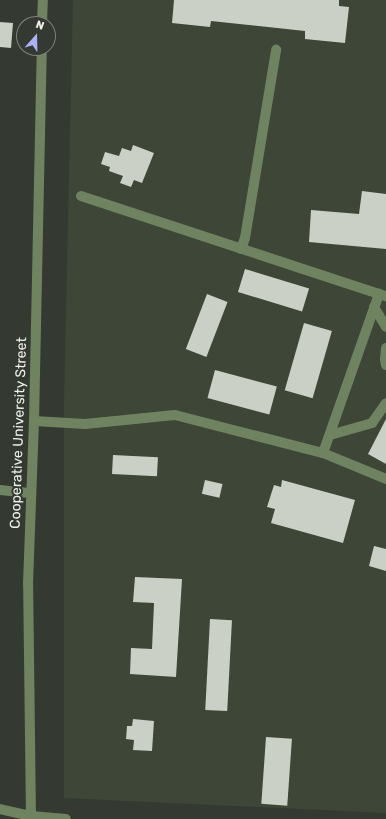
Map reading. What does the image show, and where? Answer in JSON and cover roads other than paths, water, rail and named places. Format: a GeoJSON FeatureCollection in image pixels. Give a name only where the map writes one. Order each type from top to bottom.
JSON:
{"type":"FeatureCollection","features":[{"type":"Feature","properties":{"kind":"street"},"geometry":{"type":"LineString","coordinates":[[42,0],[42,16]]}},
{"type":"Feature","properties":{"kind":"street"},"geometry":{"type":"LineString","coordinates":[[241,248],[245,238],[276,50]]}},
{"type":"Feature","properties":{"kind":"street","name":"Cooperative University Street"},"geometry":{"type":"LineString","coordinates":[[31,817],[28,584],[34,421],[42,56]]}},
{"type":"Feature","properties":{"kind":"street"},"geometry":{"type":"LineString","coordinates":[[81,196],[382,295],[374,307],[323,453]]}},
{"type":"Feature","properties":{"kind":"street"},"geometry":{"type":"LineString","coordinates":[[374,307],[386,328]]}},
{"type":"Feature","properties":{"kind":"street"},"geometry":{"type":"LineString","coordinates":[[386,348],[384,359],[386,365]]}},
{"type":"Feature","properties":{"kind":"street"},"geometry":{"type":"LineString","coordinates":[[330,435],[372,423],[386,403]]}},
{"type":"Feature","properties":{"kind":"street"},"geometry":{"type":"LineString","coordinates":[[34,421],[85,424],[175,415],[323,453],[386,478]]}},
{"type":"Feature","properties":{"kind":"street"},"geometry":{"type":"LineString","coordinates":[[0,490],[31,493]]}},
{"type":"Feature","properties":{"kind":"street"},"geometry":{"type":"LineString","coordinates":[[0,809],[31,817],[66,819]]}}]}
